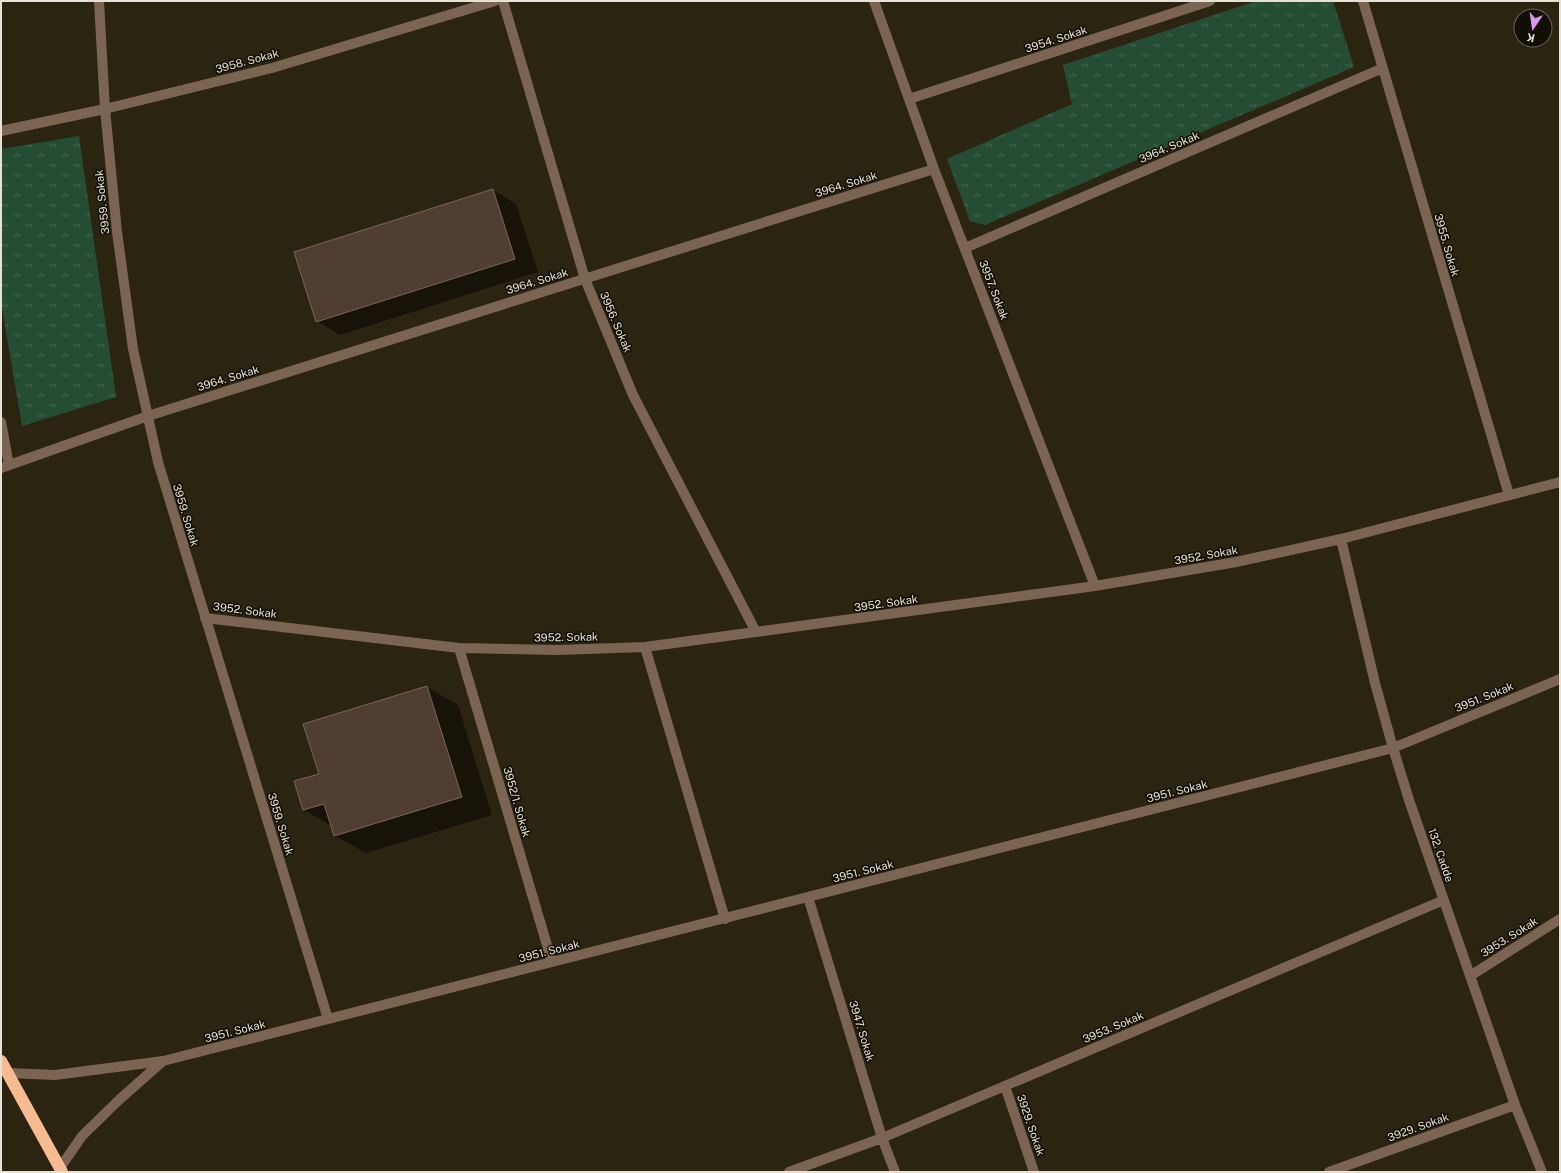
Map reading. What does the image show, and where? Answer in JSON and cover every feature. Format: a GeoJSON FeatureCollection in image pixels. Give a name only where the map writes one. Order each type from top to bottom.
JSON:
{"type":"FeatureCollection","features":[{"type":"Feature","properties":{"kind":"highway"},"geometry":{"type":"LineString","coordinates":[[1,1061],[5,1075],[58,1171]]}},
{"type":"Feature","properties":{"kind":"street","name":"3959. Sokak"},"geometry":{"type":"LineString","coordinates":[[98,1],[105,109],[117,232],[133,349],[158,462],[328,1019]]}},
{"type":"Feature","properties":{"kind":"street","name":"3958. Sokak"},"geometry":{"type":"LineString","coordinates":[[1,131],[105,109],[272,68],[494,1]]}},
{"type":"Feature","properties":{"kind":"street","name":"3956. Sokak"},"geometry":{"type":"LineString","coordinates":[[503,1],[585,279],[633,395],[756,632]]}},
{"type":"Feature","properties":{"kind":"street","name":"3957. Sokak"},"geometry":{"type":"LineString","coordinates":[[874,1],[934,169],[1095,586]]}},
{"type":"Feature","properties":{"kind":"street","name":"3954. Sokak"},"geometry":{"type":"LineString","coordinates":[[909,100],[1210,1]]}},
{"type":"Feature","properties":{"kind":"street","name":"3955. Sokak"},"geometry":{"type":"LineString","coordinates":[[1363,1],[1509,495]]}},
{"type":"Feature","properties":{"kind":"street","name":"3964. Sokak"},"geometry":{"type":"LineString","coordinates":[[964,248],[1383,68]]}},
{"type":"Feature","properties":{"kind":"street","name":"3964. Sokak"},"geometry":{"type":"LineString","coordinates":[[5,467],[148,416],[934,169]]}},
{"type":"Feature","properties":{"kind":"street"},"geometry":{"type":"LineString","coordinates":[[1,422],[5,467]]}},
{"type":"Feature","properties":{"kind":"street","name":"3952. Sokak"},"geometry":{"type":"LineString","coordinates":[[205,618],[459,648],[558,650],[645,647],[1095,586],[1236,562],[1341,539],[1560,482]]}},
{"type":"Feature","properties":{"kind":"street","name":"132. Cadde"},"geometry":{"type":"LineString","coordinates":[[1341,539],[1375,682],[1409,800],[1515,1105],[1542,1172]]}},
{"type":"Feature","properties":{"kind":"street"},"geometry":{"type":"LineString","coordinates":[[645,647],[725,918]]}},
{"type":"Feature","properties":{"kind":"street","name":"3952/1. Sokak"},"geometry":{"type":"LineString","coordinates":[[459,648],[552,962]]}},
{"type":"Feature","properties":{"kind":"street","name":"3951. Sokak"},"geometry":{"type":"LineString","coordinates":[[5,1075],[55,1075],[163,1061],[808,897],[1393,748],[1560,679]]}},
{"type":"Feature","properties":{"kind":"street","name":"3947. Sokak"},"geometry":{"type":"LineString","coordinates":[[808,897],[882,1138],[895,1172]]}},
{"type":"Feature","properties":{"kind":"street","name":"3953. Sokak"},"geometry":{"type":"LineString","coordinates":[[793,1171],[882,1138],[1444,900]]}},
{"type":"Feature","properties":{"kind":"street","name":"3953. Sokak"},"geometry":{"type":"LineString","coordinates":[[1470,976],[1560,919]]}},
{"type":"Feature","properties":{"kind":"street","name":"3951. Sokak"},"geometry":{"type":"LineString","coordinates":[[58,1171],[82,1136],[120,1099],[163,1061]]}},
{"type":"Feature","properties":{"kind":"street","name":"3929. Sokak"},"geometry":{"type":"LineString","coordinates":[[1005,1086],[1034,1172]]}},
{"type":"Feature","properties":{"kind":"street","name":"3929. Sokak"},"geometry":{"type":"LineString","coordinates":[[1329,1172],[1515,1105]]}},
{"type":"Feature","properties":{"kind":"green space"},"geometry":{"type":"Polygon","coordinates":[[[1256,1],[1333,1],[1354,67],[985,225],[970,221],[947,159],[1072,104],[1063,65],[1256,1]]]}},
{"type":"Feature","properties":{"kind":"green space"},"geometry":{"type":"Polygon","coordinates":[[[79,136],[116,397],[22,426],[1,302],[1,149],[79,136]]]}},
{"type":"Feature","properties":{"kind":"building"},"geometry":{"type":"Polygon","coordinates":[[[493,189],[515,259],[316,322],[294,252],[493,189]]]}},
{"type":"Feature","properties":{"kind":"building"},"geometry":{"type":"Polygon","coordinates":[[[427,686],[462,797],[334,836],[324,804],[303,810],[294,781],[319,774],[303,724],[427,686]]]}}]}
